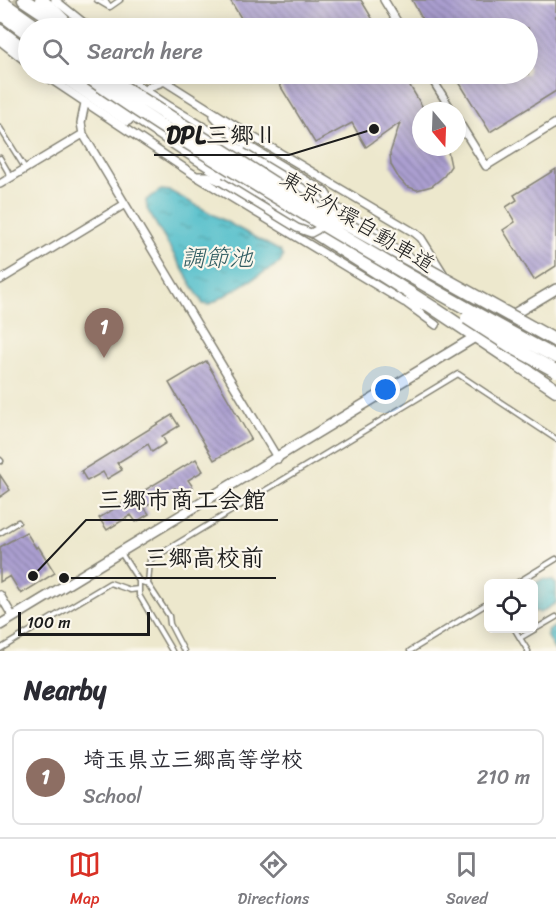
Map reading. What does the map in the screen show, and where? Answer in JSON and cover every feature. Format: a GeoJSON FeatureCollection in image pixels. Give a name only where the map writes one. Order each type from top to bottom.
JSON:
{"type":"FeatureCollection","features":[{"type":"Feature","properties":{"kind":"highway"},"geometry":{"type":"LineString","coordinates":[[24,0],[52,18]]}},
{"type":"Feature","properties":{"kind":"highway"},"geometry":{"type":"LineString","coordinates":[[41,0],[60,18]]}},
{"type":"Feature","properties":{"kind":"highway"},"geometry":{"type":"LineString","coordinates":[[0,1],[24,18]]}},
{"type":"Feature","properties":{"kind":"highway"},"geometry":{"type":"LineString","coordinates":[[0,13],[18,26]]}},
{"type":"Feature","properties":{"kind":"highway"},"geometry":{"type":"LineString","coordinates":[[0,31],[18,48]]}},
{"type":"Feature","properties":{"kind":"highway"},"geometry":{"type":"LineString","coordinates":[[75,84],[164,142],[199,159]]}},
{"type":"Feature","properties":{"kind":"highway"},"geometry":{"type":"LineString","coordinates":[[87,84],[552,387]]}},
{"type":"Feature","properties":{"kind":"highway","name":"東京外環自動車道"},"geometry":{"type":"LineString","coordinates":[[99,84],[224,165],[373,256],[556,357]]}},
{"type":"Feature","properties":{"kind":"highway","name":"東京外環自動車道"},"geometry":{"type":"LineString","coordinates":[[119,84],[286,190],[556,341]]}},
{"type":"Feature","properties":{"kind":"highway"},"geometry":{"type":"LineString","coordinates":[[132,84],[361,226],[516,314],[556,334]]}},
{"type":"Feature","properties":{"kind":"highway"},"geometry":{"type":"LineString","coordinates":[[145,84],[189,113],[213,135]]}},
{"type":"Feature","properties":{"kind":"highway"},"geometry":{"type":"LineString","coordinates":[[373,256],[410,283],[512,347],[556,371]]}},
{"type":"Feature","properties":{"kind":"street"},"geometry":{"type":"LineString","coordinates":[[55,0],[78,18]]}},
{"type":"Feature","properties":{"kind":"street"},"geometry":{"type":"LineString","coordinates":[[384,0],[395,18]]}},
{"type":"Feature","properties":{"kind":"street"},"geometry":{"type":"LineString","coordinates":[[0,42],[18,52]]}},
{"type":"Feature","properties":{"kind":"street"},"geometry":{"type":"LineString","coordinates":[[57,84],[196,176],[404,302],[436,325]]}},
{"type":"Feature","properties":{"kind":"street"},"geometry":{"type":"LineString","coordinates":[[149,87],[159,84]]}},
{"type":"Feature","properties":{"kind":"street"},"geometry":{"type":"LineString","coordinates":[[168,84],[415,233],[421,238],[443,273]]}},
{"type":"Feature","properties":{"kind":"street"},"geometry":{"type":"LineString","coordinates":[[435,84],[446,102]]}},
{"type":"Feature","properties":{"kind":"street"},"geometry":{"type":"LineString","coordinates":[[85,103],[81,123],[83,134],[278,459]]}},
{"type":"Feature","properties":{"kind":"street"},"geometry":{"type":"LineString","coordinates":[[196,176],[208,176],[220,181],[297,228],[311,233],[321,229],[330,212],[331,203],[325,192],[232,135],[206,108]]}},
{"type":"Feature","properties":{"kind":"street"},"geometry":{"type":"LineString","coordinates":[[466,134],[486,166],[556,123]]}},
{"type":"Feature","properties":{"kind":"street"},"geometry":{"type":"LineString","coordinates":[[0,184],[83,134]]}},
{"type":"Feature","properties":{"kind":"street"},"geometry":{"type":"LineString","coordinates":[[0,280],[125,204]]}},
{"type":"Feature","properties":{"kind":"street"},"geometry":{"type":"LineString","coordinates":[[0,625],[556,289]]}},
{"type":"Feature","properties":{"kind":"street"},"geometry":{"type":"LineString","coordinates":[[404,302],[432,307]]}},
{"type":"Feature","properties":{"kind":"street"},"geometry":{"type":"LineString","coordinates":[[552,387],[556,400]]}},
{"type":"Feature","properties":{"kind":"street"},"geometry":{"type":"LineString","coordinates":[[0,595],[13,617]]}},
{"type":"Feature","properties":{"kind":"lane"},"geometry":{"type":"LineString","coordinates":[[97,0],[110,7]]}},
{"type":"Feature","properties":{"kind":"lane"},"geometry":{"type":"LineString","coordinates":[[105,0],[110,7]]}},
{"type":"Feature","properties":{"kind":"lane"},"geometry":{"type":"LineString","coordinates":[[110,7],[120,0]]}},
{"type":"Feature","properties":{"kind":"lane"},"geometry":{"type":"LineString","coordinates":[[0,128],[25,169]]}},
{"type":"Feature","properties":{"kind":"lane"},"geometry":{"type":"LineString","coordinates":[[0,158],[11,177]]}},
{"type":"Feature","properties":{"kind":"lane"},"geometry":{"type":"LineString","coordinates":[[184,651],[170,624],[169,616],[148,584],[150,560],[458,374],[556,439]]}},
{"type":"Feature","properties":{"kind":"lane"},"geometry":{"type":"LineString","coordinates":[[0,533],[18,522]]}},
{"type":"Feature","properties":{"kind":"lane"},"geometry":{"type":"LineString","coordinates":[[121,552],[139,581],[139,595],[172,651]]}},
{"type":"Feature","properties":{"kind":"lane"},"geometry":{"type":"LineString","coordinates":[[522,579],[556,559]]}},
{"type":"Feature","properties":{"kind":"lane"},"geometry":{"type":"LineString","coordinates":[[139,581],[148,584]]}},
{"type":"Feature","properties":{"kind":"lane"},"geometry":{"type":"LineString","coordinates":[[0,649],[110,583],[130,590],[139,590]]}},
{"type":"Feature","properties":{"kind":"lane"},"geometry":{"type":"LineString","coordinates":[[410,651],[484,606]]}},
{"type":"Feature","properties":{"kind":"lane"},"geometry":{"type":"LineString","coordinates":[[520,638],[556,617]]}},
{"type":"Feature","properties":{"kind":"lane"},"geometry":{"type":"LineString","coordinates":[[517,633],[528,651]]}},
{"type":"Feature","properties":{"kind":"water","name":"調節池"},"geometry":{"type":"Polygon","coordinates":[[[161,190],[170,191],[280,251],[283,257],[280,263],[209,305],[203,304],[147,209],[146,200],[161,190]]]}},
{"type":"Feature","properties":{"kind":"water"},"geometry":{"type":"Polygon","coordinates":[[[542,579],[552,580],[556,584],[556,603],[540,613],[538,612],[538,582],[542,579]]]}},
{"type":"Feature","properties":{"kind":"water"},"geometry":{"type":"Polygon","coordinates":[[[556,626],[555,651],[546,635],[549,633],[547,631],[556,626]]]}},
{"type":"Feature","properties":{"kind":"building"},"geometry":{"type":"Polygon","coordinates":[[[230,0],[361,0],[372,18],[241,18],[230,0]]]}},
{"type":"Feature","properties":{"kind":"building"},"geometry":{"type":"Polygon","coordinates":[[[412,0],[556,0],[556,91],[490,132],[460,84],[538,84],[538,18],[422,18],[412,0]]]}},
{"type":"Feature","properties":{"kind":"building"},"geometry":{"type":"Polygon","coordinates":[[[279,84],[409,84],[420,102],[412,102],[412,156],[449,156],[451,166],[444,176],[432,186],[417,190],[406,186],[391,165],[390,153],[400,123],[366,147],[352,123],[315,143],[279,84]]]}},
{"type":"Feature","properties":{"kind":"building"},"geometry":{"type":"Polygon","coordinates":[[[556,169],[556,266],[534,280],[503,230],[515,222],[506,207],[517,200],[514,195],[556,169]]]}},
{"type":"Feature","properties":{"kind":"building"},"geometry":{"type":"Polygon","coordinates":[[[206,361],[251,439],[214,460],[169,383],[206,361]]]}},
{"type":"Feature","properties":{"kind":"building"},"geometry":{"type":"Polygon","coordinates":[[[172,415],[179,426],[162,436],[166,443],[152,452],[148,444],[117,463],[122,470],[107,479],[103,472],[87,481],[81,471],[172,415]]]}},
{"type":"Feature","properties":{"kind":"building"},"geometry":{"type":"Polygon","coordinates":[[[196,459],[203,471],[188,480],[193,487],[180,494],[175,488],[144,507],[149,514],[136,522],[131,515],[107,530],[99,518],[196,459]]]}},
{"type":"Feature","properties":{"kind":"building"},"geometry":{"type":"Polygon","coordinates":[[[0,475],[10,490],[0,497],[0,475]]]}},
{"type":"Feature","properties":{"kind":"building"},"geometry":{"type":"Polygon","coordinates":[[[26,532],[55,573],[21,594],[10,576],[0,582],[0,547],[26,532]]]}},
{"type":"Feature","properties":{"kind":"tunnel"},"geometry":{"type":"LineString","coordinates":[[12,0],[37,18]]}},
{"type":"Feature","properties":{"kind":"tunnel"},"geometry":{"type":"LineString","coordinates":[[0,21],[18,34]]}},
{"type":"Feature","properties":{"kind":"place","name":"DPL三郷Ⅱ"},"geometry":{"type":"Point","coordinates":[374,129]}},
{"type":"Feature","properties":{"kind":"place","name":"埼玉県立三郷高等学校"},"geometry":{"type":"Point","coordinates":[104,358]}},
{"type":"Feature","properties":{"kind":"place","name":"三郷市商工会館"},"geometry":{"type":"Point","coordinates":[33,576]}},
{"type":"Feature","properties":{"kind":"place","name":"三郷高校前"},"geometry":{"type":"Point","coordinates":[64,578]}}]}
